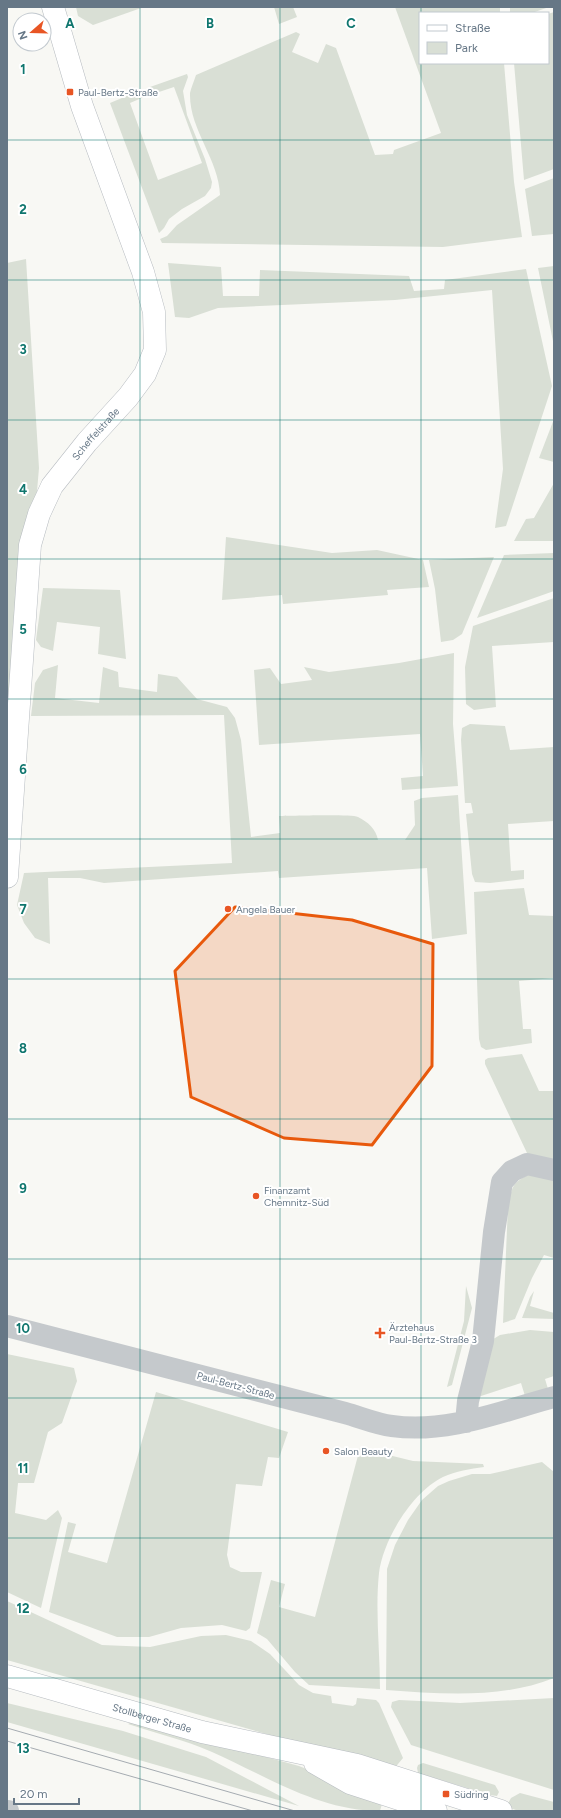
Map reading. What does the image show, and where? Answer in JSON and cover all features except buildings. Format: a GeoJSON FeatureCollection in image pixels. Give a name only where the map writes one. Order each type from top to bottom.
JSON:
{"type":"FeatureCollection","features":[{"type":"Feature","properties":{"kind":"main road","name":"Scheffelstraße"},"geometry":{"type":"LineString","coordinates":[[7,876],[30,545],[39,514],[52,486],[87,442],[128,398],[145,374],[155,350],[154,312],[143,272],[82,106],[53,7]]}},
{"type":"Feature","properties":{"kind":"main road","name":"Stollberger Straße"},"geometry":{"type":"LineString","coordinates":[[7,1676],[202,1732],[299,1754],[357,1765],[501,1811]]}},
{"type":"Feature","properties":{"kind":"main road","name":"Stollberger Straße"},"geometry":{"type":"LineString","coordinates":[[299,1754],[350,1783],[436,1811]]}},
{"type":"Feature","properties":{"kind":"street"},"geometry":{"type":"LineString","coordinates":[[466,1422],[468,1401],[483,1342],[494,1232],[502,1182],[512,1171],[527,1164],[554,1170]]}},
{"type":"Feature","properties":{"kind":"street","name":"Paul-Bertz-Straße"},"geometry":{"type":"LineString","coordinates":[[7,1326],[391,1426],[421,1428],[466,1422],[554,1397]]}},
{"type":"Feature","properties":{"kind":"highlighted area"},"geometry":{"type":"Polygon","coordinates":[[[235,907],[352,920],[433,944],[432,1066],[372,1145],[284,1138],[191,1097],[175,971],[235,907]]]}},
{"type":"Feature","properties":{"kind":"green space"},"geometry":{"type":"Polygon","coordinates":[[[76,7],[144,7],[93,25],[78,16],[76,7]]]}},
{"type":"Feature","properties":{"kind":"green space"},"geometry":{"type":"Polygon","coordinates":[[[274,7],[293,7],[297,17],[279,24],[274,7]]]}},
{"type":"Feature","properties":{"kind":"green space"},"geometry":{"type":"Polygon","coordinates":[[[395,7],[500,7],[500,12],[419,12],[419,64],[504,64],[514,182],[522,237],[443,247],[162,243],[160,239],[167,236],[177,225],[220,195],[215,169],[199,132],[191,107],[190,93],[196,75],[296,32],[300,34],[292,52],[318,63],[326,44],[336,48],[375,155],[393,154],[394,150],[441,133],[395,7]]]}},
{"type":"Feature","properties":{"kind":"green space"},"geometry":{"type":"Polygon","coordinates":[[[510,7],[549,7],[535,12],[510,12],[510,7]]]}},
{"type":"Feature","properties":{"kind":"green space"},"geometry":{"type":"Polygon","coordinates":[[[554,12],[554,169],[524,180],[514,64],[549,64],[549,14],[554,12]]]}},
{"type":"Feature","properties":{"kind":"green space"},"geometry":{"type":"Polygon","coordinates":[[[187,74],[188,77],[183,91],[187,115],[205,159],[212,182],[211,188],[205,196],[182,209],[169,219],[159,233],[110,103],[141,90],[144,97],[130,103],[158,180],[202,163],[174,87],[153,94],[150,87],[187,74]]]}},
{"type":"Feature","properties":{"kind":"green space"},"geometry":{"type":"Polygon","coordinates":[[[554,178],[554,234],[532,236],[525,189],[554,178]]]}},
{"type":"Feature","properties":{"kind":"green space"},"geometry":{"type":"Polygon","coordinates":[[[26,259],[39,468],[23,653],[7,877],[7,263],[26,259]]]}},
{"type":"Feature","properties":{"kind":"green space"},"geometry":{"type":"Polygon","coordinates":[[[168,263],[221,267],[223,296],[259,296],[260,270],[409,276],[414,291],[444,289],[445,280],[526,269],[552,386],[506,526],[495,528],[503,469],[492,290],[395,300],[218,308],[189,318],[175,317],[168,263]]]}},
{"type":"Feature","properties":{"kind":"green space"},"geometry":{"type":"Polygon","coordinates":[[[554,266],[554,346],[538,268],[554,266]]]}},
{"type":"Feature","properties":{"kind":"green space"},"geometry":{"type":"Polygon","coordinates":[[[554,419],[554,462],[539,458],[554,419]]]}},
{"type":"Feature","properties":{"kind":"green space"},"geometry":{"type":"Polygon","coordinates":[[[554,483],[554,541],[514,541],[526,519],[534,518],[554,483]]]}},
{"type":"Feature","properties":{"kind":"green space"},"geometry":{"type":"Polygon","coordinates":[[[226,537],[332,553],[377,550],[423,560],[429,587],[387,590],[388,595],[283,604],[282,595],[222,600],[226,537]]]}},
{"type":"Feature","properties":{"kind":"green space"},"geometry":{"type":"Polygon","coordinates":[[[554,553],[554,591],[477,618],[504,555],[554,553]]]}},
{"type":"Feature","properties":{"kind":"green space"},"geometry":{"type":"Polygon","coordinates":[[[494,557],[462,634],[453,640],[441,642],[435,589],[429,560],[494,557]]]}},
{"type":"Feature","properties":{"kind":"green space"},"geometry":{"type":"Polygon","coordinates":[[[43,588],[120,590],[126,659],[98,654],[100,627],[57,622],[53,651],[41,647],[36,640],[43,588]]]}},
{"type":"Feature","properties":{"kind":"green space"},"geometry":{"type":"Polygon","coordinates":[[[554,598],[554,642],[492,646],[496,707],[474,710],[466,704],[465,667],[473,626],[554,598]]]}},
{"type":"Feature","properties":{"kind":"green space"},"geometry":{"type":"Polygon","coordinates":[[[454,653],[453,724],[458,786],[402,790],[401,778],[423,776],[420,734],[259,745],[254,670],[270,668],[281,684],[312,680],[304,667],[329,672],[399,663],[454,653]]]}},
{"type":"Feature","properties":{"kind":"green space"},"geometry":{"type":"Polygon","coordinates":[[[58,665],[55,698],[99,703],[103,667],[118,672],[119,687],[157,692],[158,674],[177,677],[197,699],[227,707],[235,718],[241,740],[251,837],[280,833],[279,816],[321,815],[358,817],[371,826],[378,840],[405,840],[415,825],[414,801],[422,798],[458,795],[467,934],[432,939],[427,868],[279,878],[278,871],[104,883],[80,878],[48,878],[50,944],[35,938],[24,923],[17,905],[24,873],[232,863],[224,715],[31,716],[35,683],[43,670],[58,665]]]}},
{"type":"Feature","properties":{"kind":"green space"},"geometry":{"type":"Polygon","coordinates":[[[470,724],[505,726],[510,750],[554,747],[554,821],[508,824],[511,871],[524,870],[524,879],[490,883],[475,882],[472,874],[466,814],[473,813],[471,803],[465,803],[461,740],[462,728],[470,724]]]}},
{"type":"Feature","properties":{"kind":"green space"},"geometry":{"type":"Polygon","coordinates":[[[524,888],[529,915],[554,916],[554,978],[519,981],[523,1029],[531,1029],[532,1043],[486,1050],[481,1047],[479,1039],[474,892],[524,888]]]}},
{"type":"Feature","properties":{"kind":"green space"},"geometry":{"type":"Polygon","coordinates":[[[522,1054],[539,1091],[554,1091],[554,1165],[536,1160],[527,1153],[485,1064],[485,1060],[488,1058],[522,1054]]]}},
{"type":"Feature","properties":{"kind":"green space"},"geometry":{"type":"Polygon","coordinates":[[[529,1175],[554,1176],[554,1258],[544,1255],[532,1278],[515,1319],[503,1323],[508,1205],[516,1183],[529,1175]]]}},
{"type":"Feature","properties":{"kind":"green space"},"geometry":{"type":"Polygon","coordinates":[[[466,1286],[472,1308],[452,1385],[447,1387],[464,1321],[466,1286]]]}},
{"type":"Feature","properties":{"kind":"green space"},"geometry":{"type":"Polygon","coordinates":[[[534,1291],[530,1306],[554,1313],[554,1319],[522,1318],[530,1297],[534,1291]]]}},
{"type":"Feature","properties":{"kind":"green space"},"geometry":{"type":"Polygon","coordinates":[[[530,1330],[554,1332],[554,1376],[545,1379],[548,1389],[525,1396],[521,1383],[478,1397],[485,1344],[500,1335],[530,1330]]]}},
{"type":"Feature","properties":{"kind":"green space"},"geometry":{"type":"Polygon","coordinates":[[[7,1354],[74,1368],[77,1381],[62,1423],[48,1432],[34,1483],[18,1483],[15,1513],[46,1520],[58,1510],[62,1518],[41,1608],[7,1592],[7,1354]]]}},
{"type":"Feature","properties":{"kind":"green space"},"geometry":{"type":"Polygon","coordinates":[[[156,1392],[288,1432],[279,1458],[268,1457],[262,1486],[236,1484],[227,1555],[230,1567],[241,1572],[262,1572],[250,1628],[246,1631],[222,1625],[181,1628],[149,1637],[117,1637],[49,1612],[68,1522],[76,1524],[68,1552],[107,1563],[156,1392]]]}},
{"type":"Feature","properties":{"kind":"green space"},"geometry":{"type":"Polygon","coordinates":[[[360,1448],[413,1461],[483,1464],[484,1467],[453,1473],[432,1484],[410,1505],[386,1546],[379,1573],[378,1587],[380,1689],[309,1685],[295,1672],[267,1639],[257,1633],[271,1580],[285,1584],[279,1607],[315,1617],[360,1448]]]}},
{"type":"Feature","properties":{"kind":"green space"},"geometry":{"type":"Polygon","coordinates":[[[542,1462],[554,1472],[554,1678],[534,1685],[492,1692],[428,1693],[386,1690],[387,1569],[395,1545],[408,1520],[422,1500],[438,1486],[449,1481],[472,1474],[490,1474],[542,1462]]]}},
{"type":"Feature","properties":{"kind":"green space"},"geometry":{"type":"Polygon","coordinates":[[[7,1601],[102,1645],[150,1647],[201,1636],[226,1635],[251,1641],[270,1654],[299,1685],[313,1693],[331,1696],[332,1703],[353,1706],[356,1704],[357,1698],[376,1700],[379,1703],[403,1758],[393,1770],[7,1660],[7,1601]]]}},
{"type":"Feature","properties":{"kind":"green space"},"geometry":{"type":"Polygon","coordinates":[[[554,1698],[554,1790],[411,1745],[391,1707],[392,1702],[399,1700],[460,1703],[554,1698]]]}},
{"type":"Feature","properties":{"kind":"green space"},"geometry":{"type":"Polygon","coordinates":[[[7,1703],[123,1731],[206,1757],[299,1806],[7,1722],[7,1703]]]}},
{"type":"Feature","properties":{"kind":"green space"},"geometry":{"type":"Polygon","coordinates":[[[133,1721],[299,1766],[383,1800],[380,1811],[357,1809],[314,1799],[212,1752],[181,1740],[128,1724],[133,1721]]]}},
{"type":"Feature","properties":{"kind":"green space"},"geometry":{"type":"Polygon","coordinates":[[[423,1763],[495,1785],[499,1792],[497,1796],[490,1795],[418,1773],[418,1765],[423,1763]]]}},
{"type":"Feature","properties":{"kind":"green space"},"geometry":{"type":"Polygon","coordinates":[[[520,1793],[554,1802],[554,1811],[519,1811],[506,1807],[511,1798],[520,1793]]]}},
{"type":"Feature","properties":{"kind":"tram line"},"geometry":{"type":"LineString","coordinates":[[7,1728],[295,1811]]}},
{"type":"Feature","properties":{"kind":"tram line"},"geometry":{"type":"LineString","coordinates":[[7,1741],[253,1811]]}},
{"type":"Feature","properties":{"kind":"place","name":"Paul-Bertz-Straße"},"geometry":{"type":"Point","coordinates":[70,92]}},
{"type":"Feature","properties":{"kind":"place","name":"Angela Bauer"},"geometry":{"type":"Point","coordinates":[228,909]}},
{"type":"Feature","properties":{"kind":"place","name":"Finanzamt Chemnitz-Süd"},"geometry":{"type":"Point","coordinates":[256,1196]}},
{"type":"Feature","properties":{"kind":"place","name":"Ärztehaus Paul-Bertz-Straße 3"},"geometry":{"type":"Point","coordinates":[380,1333]}},
{"type":"Feature","properties":{"kind":"place","name":"Salon Beauty"},"geometry":{"type":"Point","coordinates":[326,1451]}},
{"type":"Feature","properties":{"kind":"place","name":"Südring"},"geometry":{"type":"Point","coordinates":[446,1794]}}]}
